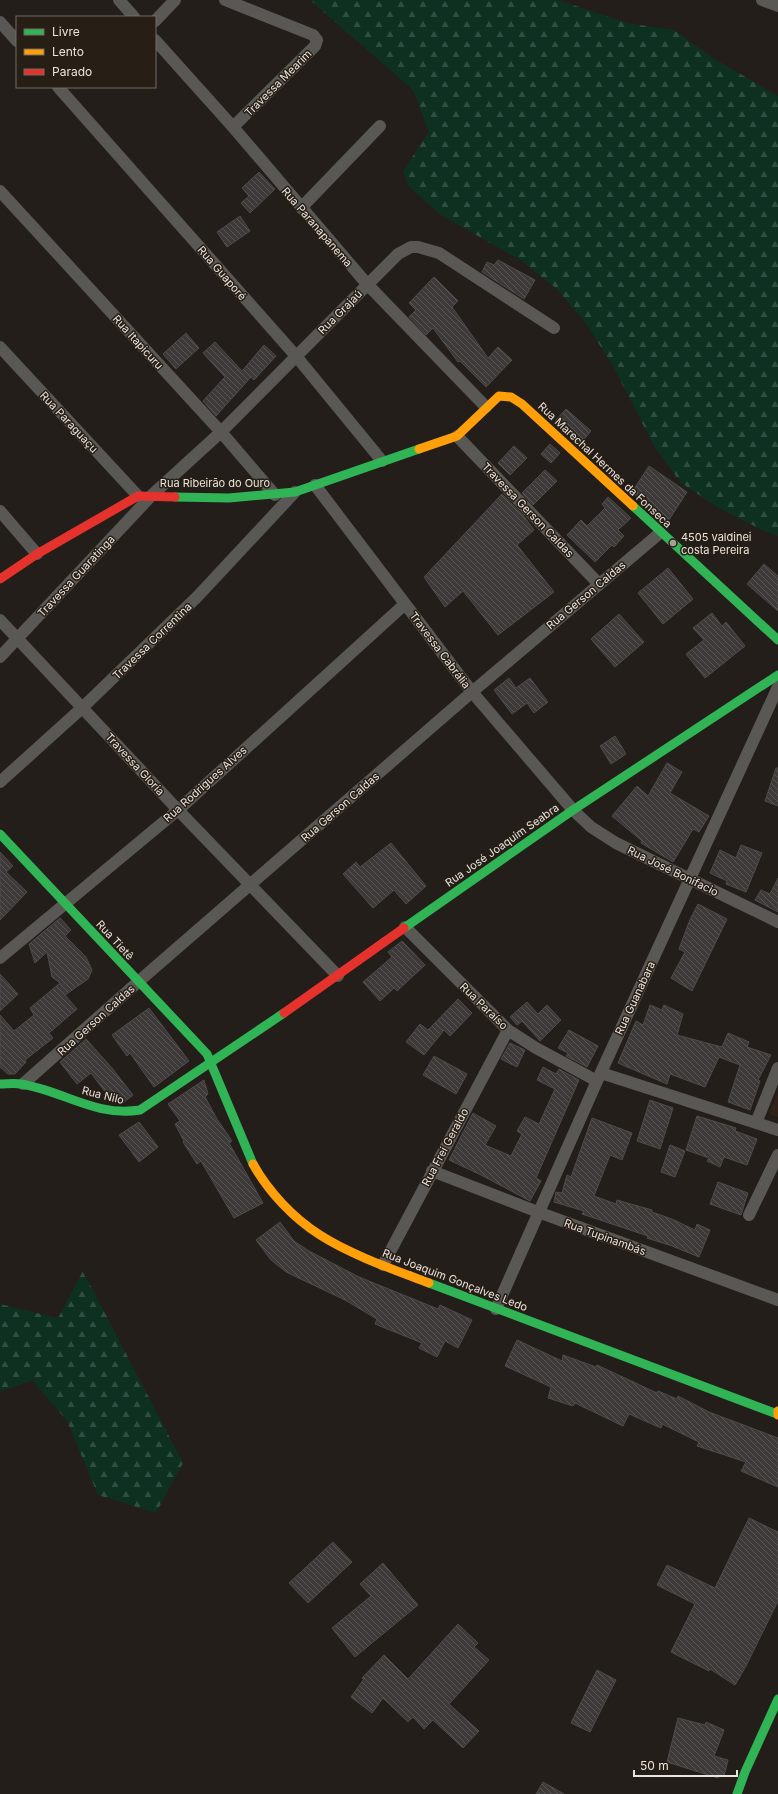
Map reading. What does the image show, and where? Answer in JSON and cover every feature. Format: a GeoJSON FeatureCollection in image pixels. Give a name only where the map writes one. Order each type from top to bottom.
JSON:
{"type":"FeatureCollection","features":[{"type":"Feature","properties":{"kind":"street"},"geometry":{"type":"LineString","coordinates":[[119,0],[133,16]]}},
{"type":"Feature","properties":{"kind":"street"},"geometry":{"type":"LineString","coordinates":[[156,20],[174,0]]}},
{"type":"Feature","properties":{"kind":"street","name":"Travessa Mearim"},"geometry":{"type":"LineString","coordinates":[[225,0],[314,35],[317,40],[315,46],[233,127]]}},
{"type":"Feature","properties":{"kind":"street"},"geometry":{"type":"LineString","coordinates":[[762,0],[776,4]]}},
{"type":"Feature","properties":{"kind":"street"},"geometry":{"type":"LineString","coordinates":[[0,22],[16,40]]}},
{"type":"Feature","properties":{"kind":"street","name":"Rua Paranapanema"},"geometry":{"type":"LineString","coordinates":[[156,41],[233,127],[367,284],[486,407]]}},
{"type":"Feature","properties":{"kind":"street","name":"Rua Guaporé"},"geometry":{"type":"LineString","coordinates":[[59,88],[296,356],[382,461]]}},
{"type":"Feature","properties":{"kind":"street"},"geometry":{"type":"LineString","coordinates":[[301,208],[380,126]]}},
{"type":"Feature","properties":{"kind":"street","name":"Rua Itapicuru"},"geometry":{"type":"LineString","coordinates":[[0,191],[221,432],[275,495]]}},
{"type":"Feature","properties":{"kind":"street","name":"Rua Grajaú"},"geometry":{"type":"LineString","coordinates":[[152,496],[221,432],[367,284],[404,250],[411,247],[427,248],[439,253],[554,328]]}},
{"type":"Feature","properties":{"kind":"street","name":"Rua Paraguaçu"},"geometry":{"type":"LineString","coordinates":[[0,347],[138,496]]}},
{"type":"Feature","properties":{"kind":"street","name":"Rua Ribeirão do Ouro"},"geometry":{"type":"LineString","coordinates":[[138,496],[229,498],[295,492],[457,436],[499,396],[514,398],[522,404]]}},
{"type":"Feature","properties":{"kind":"street","name":"Rua Marechal Hermes da Fonseca"},"geometry":{"type":"LineString","coordinates":[[522,404],[660,533],[778,640]]}},
{"type":"Feature","properties":{"kind":"street","name":"Travessa Gerson Caldas"},"geometry":{"type":"LineString","coordinates":[[457,436],[599,584]]}},
{"type":"Feature","properties":{"kind":"street","name":"Travessa Cabrália"},"geometry":{"type":"LineString","coordinates":[[315,485],[472,692],[573,810]]}},
{"type":"Feature","properties":{"kind":"street","name":"Travessa Correntina"},"geometry":{"type":"LineString","coordinates":[[0,782],[82,708],[198,597],[295,492]]}},
{"type":"Feature","properties":{"kind":"street"},"geometry":{"type":"LineString","coordinates":[[0,579],[38,554],[138,496]]}},
{"type":"Feature","properties":{"kind":"street","name":"Travessa Guaratinga"},"geometry":{"type":"LineString","coordinates":[[0,657],[152,496]]}},
{"type":"Feature","properties":{"kind":"street"},"geometry":{"type":"LineString","coordinates":[[0,511],[38,554]]}},
{"type":"Feature","properties":{"kind":"street","name":"Rua Gerson Caldas"},"geometry":{"type":"LineString","coordinates":[[23,1084],[138,982],[472,692],[660,533]]}},
{"type":"Feature","properties":{"kind":"street","name":"Rua Rodrigues Alves"},"geometry":{"type":"LineString","coordinates":[[0,958],[64,903],[178,810],[404,604]]}},
{"type":"Feature","properties":{"kind":"street","name":"Travessa Gloria"},"geometry":{"type":"LineString","coordinates":[[0,620],[178,810],[338,976]]}},
{"type":"Feature","properties":{"kind":"street","name":"Rua José Joaquim Seabra"},"geometry":{"type":"LineString","coordinates":[[244,1041],[573,810],[778,675]]}},
{"type":"Feature","properties":{"kind":"street","name":"Rua Guanabara"},"geometry":{"type":"LineString","coordinates":[[496,1309],[599,1077],[778,687]]}},
{"type":"Feature","properties":{"kind":"street","name":"Rua José Bonifacio"},"geometry":{"type":"LineString","coordinates":[[573,810],[591,827],[616,843],[778,922]]}},
{"type":"Feature","properties":{"kind":"street","name":"Rua Tietê"},"geometry":{"type":"LineString","coordinates":[[0,834],[207,1054],[212,1062]]}},
{"type":"Feature","properties":{"kind":"street","name":"Rua Paraíso"},"geometry":{"type":"LineString","coordinates":[[405,927],[508,1030],[536,1048],[599,1077],[778,1130]]}},
{"type":"Feature","properties":{"kind":"street","name":"Rua Frei Geraldo"},"geometry":{"type":"LineString","coordinates":[[383,1265],[432,1170],[508,1030]]}},
{"type":"Feature","properties":{"kind":"street","name":"Rua Nilo"},"geometry":{"type":"LineString","coordinates":[[0,1084],[23,1084],[96,1107],[127,1113],[140,1110],[244,1041]]}},
{"type":"Feature","properties":{"kind":"street","name":"Rua Joaquim Gonçalves Ledo"},"geometry":{"type":"LineString","coordinates":[[212,1062],[252,1161],[263,1180],[297,1218],[320,1235],[383,1265],[496,1309],[778,1413]]}},
{"type":"Feature","properties":{"kind":"street"},"geometry":{"type":"LineString","coordinates":[[756,1123],[778,1068]]}},
{"type":"Feature","properties":{"kind":"street"},"geometry":{"type":"LineString","coordinates":[[749,1215],[778,1155]]}},
{"type":"Feature","properties":{"kind":"street","name":"Rua Tupinambás"},"geometry":{"type":"LineString","coordinates":[[432,1170],[538,1212],[778,1300]]}},
{"type":"Feature","properties":{"kind":"street"},"geometry":{"type":"LineString","coordinates":[[737,1794],[745,1772],[778,1699]]}},
{"type":"Feature","properties":{"kind":"shaded area"},"geometry":{"type":"Polygon","coordinates":[[[778,1091],[778,1117],[769,1114],[778,1091]]]}},
{"type":"Feature","properties":{"kind":"green space"},"geometry":{"type":"Polygon","coordinates":[[[310,0],[558,0],[627,23],[674,30],[713,58],[778,96],[778,536],[762,530],[719,508],[681,483],[654,446],[613,366],[587,325],[557,289],[522,261],[441,215],[409,187],[403,171],[429,132],[413,90],[310,0]]]}},
{"type":"Feature","properties":{"kind":"green space"},"geometry":{"type":"Polygon","coordinates":[[[83,1271],[183,1463],[156,1513],[98,1495],[67,1421],[32,1380],[0,1392],[0,1304],[58,1318],[83,1271]]]}},
{"type":"Feature","properties":{"kind":"building"},"geometry":{"type":"Polygon","coordinates":[[[259,172],[275,189],[250,213],[241,203],[249,196],[242,188],[259,172]]]}},
{"type":"Feature","properties":{"kind":"building"},"geometry":{"type":"Polygon","coordinates":[[[240,216],[250,231],[227,247],[217,232],[240,216]]]}},
{"type":"Feature","properties":{"kind":"building"},"geometry":{"type":"Polygon","coordinates":[[[498,260],[535,280],[524,299],[482,272],[487,262],[494,265],[498,260]]]}},
{"type":"Feature","properties":{"kind":"building"},"geometry":{"type":"Polygon","coordinates":[[[434,277],[458,301],[452,307],[488,358],[498,347],[512,360],[486,387],[460,361],[458,362],[433,328],[426,335],[409,317],[416,310],[409,303],[434,277]]]}},
{"type":"Feature","properties":{"kind":"building"},"geometry":{"type":"Polygon","coordinates":[[[186,333],[199,348],[176,369],[163,354],[186,333]]]}},
{"type":"Feature","properties":{"kind":"building"},"geometry":{"type":"Polygon","coordinates":[[[215,342],[242,371],[264,345],[276,356],[254,380],[251,377],[216,416],[203,401],[225,377],[203,353],[215,342]]]}},
{"type":"Feature","properties":{"kind":"building"},"geometry":{"type":"Polygon","coordinates":[[[566,409],[591,431],[580,444],[555,421],[566,409]]]}},
{"type":"Feature","properties":{"kind":"building"},"geometry":{"type":"Polygon","coordinates":[[[550,444],[560,453],[551,463],[541,454],[550,444]]]}},
{"type":"Feature","properties":{"kind":"building"},"geometry":{"type":"Polygon","coordinates":[[[514,446],[527,458],[510,475],[498,463],[514,446]]]}},
{"type":"Feature","properties":{"kind":"building"},"geometry":{"type":"Polygon","coordinates":[[[649,466],[687,492],[667,523],[632,492],[649,466]]]}},
{"type":"Feature","properties":{"kind":"building"},"geometry":{"type":"Polygon","coordinates":[[[545,470],[557,481],[533,505],[522,493],[545,470]]]}},
{"type":"Feature","properties":{"kind":"building"},"geometry":{"type":"Polygon","coordinates":[[[502,494],[523,515],[534,530],[517,545],[554,592],[498,635],[463,591],[445,607],[424,577],[502,494]]]}},
{"type":"Feature","properties":{"kind":"building"},"geometry":{"type":"Polygon","coordinates":[[[608,497],[631,518],[618,530],[624,536],[614,547],[612,545],[595,562],[567,535],[581,520],[587,526],[605,508],[602,504],[608,497]]]}},
{"type":"Feature","properties":{"kind":"building"},"geometry":{"type":"Polygon","coordinates":[[[764,564],[778,576],[778,611],[747,584],[764,564]]]}},
{"type":"Feature","properties":{"kind":"building"},"geometry":{"type":"Polygon","coordinates":[[[668,568],[693,599],[663,624],[638,593],[668,568]]]}},
{"type":"Feature","properties":{"kind":"building"},"geometry":{"type":"Polygon","coordinates":[[[712,613],[722,626],[726,622],[745,646],[705,678],[686,654],[704,640],[693,628],[712,613]]]}},
{"type":"Feature","properties":{"kind":"building"},"geometry":{"type":"Polygon","coordinates":[[[619,614],[644,642],[615,667],[591,639],[619,614]]]}},
{"type":"Feature","properties":{"kind":"building"},"geometry":{"type":"Polygon","coordinates":[[[509,678],[516,688],[530,678],[548,702],[534,713],[527,703],[512,714],[494,690],[509,678]]]}},
{"type":"Feature","properties":{"kind":"building"},"geometry":{"type":"Polygon","coordinates":[[[615,736],[626,754],[611,764],[600,746],[615,736]]]}},
{"type":"Feature","properties":{"kind":"building"},"geometry":{"type":"Polygon","coordinates":[[[667,763],[682,772],[670,793],[709,816],[699,832],[693,829],[673,862],[641,843],[642,841],[612,816],[637,786],[648,796],[667,763]]]}},
{"type":"Feature","properties":{"kind":"building"},"geometry":{"type":"Polygon","coordinates":[[[776,768],[778,768],[778,806],[765,801],[776,768]]]}},
{"type":"Feature","properties":{"kind":"building"},"geometry":{"type":"Polygon","coordinates":[[[391,843],[426,886],[406,904],[394,890],[373,908],[343,874],[356,862],[360,867],[391,843]]]}},
{"type":"Feature","properties":{"kind":"building"},"geometry":{"type":"Polygon","coordinates":[[[741,845],[762,853],[746,892],[726,884],[727,881],[710,873],[720,850],[736,858],[741,845]]]}},
{"type":"Feature","properties":{"kind":"building"},"geometry":{"type":"Polygon","coordinates":[[[0,852],[13,866],[6,872],[27,892],[0,920],[0,852]]]}},
{"type":"Feature","properties":{"kind":"building"},"geometry":{"type":"Polygon","coordinates":[[[778,878],[778,912],[755,900],[761,890],[770,894],[778,878]]]}},
{"type":"Feature","properties":{"kind":"building"},"geometry":{"type":"Polygon","coordinates":[[[698,904],[727,919],[692,991],[671,978],[685,952],[679,949],[689,922],[698,904]]]}},
{"type":"Feature","properties":{"kind":"building"},"geometry":{"type":"Polygon","coordinates":[[[60,918],[71,930],[65,936],[86,957],[92,970],[88,979],[65,995],[77,1009],[49,1033],[53,1038],[25,1060],[26,1062],[15,1074],[8,1074],[0,1067],[0,1015],[14,1031],[34,1015],[30,1008],[60,983],[52,977],[47,952],[35,963],[29,944],[60,918]]]}},
{"type":"Feature","properties":{"kind":"building"},"geometry":{"type":"Polygon","coordinates":[[[402,941],[425,965],[397,991],[394,988],[380,1001],[363,982],[392,957],[388,952],[402,941]]]}},
{"type":"Feature","properties":{"kind":"building"},"geometry":{"type":"Polygon","coordinates":[[[0,974],[18,994],[0,1011],[0,974]]]}},
{"type":"Feature","properties":{"kind":"building"},"geometry":{"type":"Polygon","coordinates":[[[458,999],[472,1013],[450,1036],[444,1030],[424,1055],[406,1042],[420,1024],[428,1030],[458,999]]]}},
{"type":"Feature","properties":{"kind":"building"},"geometry":{"type":"Polygon","coordinates":[[[527,1002],[538,1014],[547,1005],[561,1020],[540,1041],[522,1021],[517,1025],[510,1017],[527,1002]]]}},
{"type":"Feature","properties":{"kind":"building"},"geometry":{"type":"Polygon","coordinates":[[[650,1005],[662,1010],[664,1005],[683,1014],[677,1035],[722,1047],[728,1033],[749,1042],[747,1047],[771,1055],[758,1080],[760,1081],[750,1110],[728,1102],[740,1065],[719,1057],[705,1087],[670,1074],[667,1084],[618,1063],[636,1021],[643,1025],[650,1005]]]}},
{"type":"Feature","properties":{"kind":"building"},"geometry":{"type":"Polygon","coordinates":[[[149,1008],[189,1061],[154,1087],[130,1053],[127,1056],[112,1035],[149,1008]]]}},
{"type":"Feature","properties":{"kind":"building"},"geometry":{"type":"Polygon","coordinates":[[[569,1030],[598,1046],[587,1067],[566,1056],[568,1053],[558,1048],[569,1030]]]}},
{"type":"Feature","properties":{"kind":"building"},"geometry":{"type":"Polygon","coordinates":[[[86,1039],[112,1068],[133,1095],[124,1102],[112,1101],[91,1073],[77,1084],[60,1062],[86,1039]]]}},
{"type":"Feature","properties":{"kind":"building"},"geometry":{"type":"Polygon","coordinates":[[[510,1043],[525,1050],[517,1067],[501,1059],[510,1043]]]}},
{"type":"Feature","properties":{"kind":"building"},"geometry":{"type":"Polygon","coordinates":[[[434,1056],[467,1074],[456,1094],[423,1075],[434,1056]]]}},
{"type":"Feature","properties":{"kind":"building"},"geometry":{"type":"Polygon","coordinates":[[[543,1067],[556,1074],[559,1069],[579,1080],[536,1178],[541,1181],[530,1201],[449,1160],[473,1113],[496,1126],[485,1145],[511,1156],[522,1134],[517,1131],[525,1117],[539,1124],[555,1089],[537,1080],[543,1067]]]}},
{"type":"Feature","properties":{"kind":"building"},"geometry":{"type":"Polygon","coordinates":[[[204,1080],[208,1094],[205,1097],[217,1119],[232,1141],[229,1143],[263,1203],[234,1218],[201,1161],[197,1164],[183,1142],[184,1141],[175,1124],[180,1121],[168,1104],[204,1080]]]}},
{"type":"Feature","properties":{"kind":"building"},"geometry":{"type":"Polygon","coordinates":[[[650,1100],[673,1108],[660,1149],[637,1141],[650,1100]]]}},
{"type":"Feature","properties":{"kind":"building"},"geometry":{"type":"Polygon","coordinates":[[[697,1116],[736,1128],[735,1131],[757,1139],[747,1165],[724,1157],[720,1167],[707,1161],[709,1158],[686,1150],[697,1116]]]}},
{"type":"Feature","properties":{"kind":"building"},"geometry":{"type":"Polygon","coordinates":[[[592,1118],[632,1133],[622,1160],[610,1155],[594,1196],[616,1204],[617,1200],[652,1210],[652,1212],[672,1219],[695,1230],[697,1224],[710,1230],[699,1257],[647,1238],[648,1236],[582,1214],[584,1211],[554,1202],[556,1192],[562,1193],[567,1175],[571,1177],[592,1118]]]}},
{"type":"Feature","properties":{"kind":"building"},"geometry":{"type":"Polygon","coordinates":[[[139,1122],[158,1147],[139,1162],[119,1135],[139,1122]]]}},
{"type":"Feature","properties":{"kind":"building"},"geometry":{"type":"Polygon","coordinates":[[[670,1145],[685,1151],[675,1177],[661,1172],[670,1145]]]}},
{"type":"Feature","properties":{"kind":"building"},"geometry":{"type":"Polygon","coordinates":[[[718,1182],[748,1193],[741,1215],[710,1204],[718,1182]]]}},
{"type":"Feature","properties":{"kind":"building"},"geometry":{"type":"Polygon","coordinates":[[[280,1222],[294,1241],[309,1251],[359,1277],[438,1309],[440,1305],[472,1320],[458,1348],[445,1341],[437,1357],[419,1348],[422,1343],[375,1324],[377,1319],[345,1300],[286,1272],[271,1260],[256,1240],[280,1222]]]}},
{"type":"Feature","properties":{"kind":"building"},"geometry":{"type":"Polygon","coordinates":[[[517,1340],[562,1361],[563,1355],[596,1367],[597,1365],[657,1393],[658,1391],[677,1399],[678,1396],[709,1412],[778,1438],[778,1487],[741,1471],[746,1462],[697,1446],[699,1442],[662,1424],[661,1428],[629,1414],[623,1426],[575,1403],[573,1406],[548,1398],[551,1387],[505,1366],[517,1340]]]}},
{"type":"Feature","properties":{"kind":"building"},"geometry":{"type":"Polygon","coordinates":[[[749,1518],[778,1532],[778,1601],[735,1685],[710,1669],[709,1671],[671,1652],[695,1604],[657,1585],[667,1565],[715,1588],[749,1518]]]}},
{"type":"Feature","properties":{"kind":"building"},"geometry":{"type":"Polygon","coordinates":[[[333,1542],[352,1562],[308,1603],[289,1583],[333,1542]]]}},
{"type":"Feature","properties":{"kind":"building"},"geometry":{"type":"Polygon","coordinates":[[[383,1563],[418,1605],[355,1657],[332,1628],[371,1596],[360,1584],[383,1563]]]}},
{"type":"Feature","properties":{"kind":"building"},"geometry":{"type":"Polygon","coordinates":[[[458,1624],[478,1643],[474,1647],[489,1660],[449,1704],[479,1731],[463,1748],[433,1720],[424,1729],[413,1717],[408,1722],[383,1698],[372,1713],[351,1697],[364,1679],[362,1678],[384,1655],[408,1679],[458,1624]]]}},
{"type":"Feature","properties":{"kind":"building"},"geometry":{"type":"Polygon","coordinates":[[[597,1670],[616,1680],[590,1732],[571,1723],[597,1670]]]}},
{"type":"Feature","properties":{"kind":"building"},"geometry":{"type":"Polygon","coordinates":[[[678,1718],[705,1725],[706,1722],[724,1730],[714,1756],[728,1760],[724,1776],[719,1774],[718,1778],[667,1762],[678,1718]]]}},
{"type":"Feature","properties":{"kind":"building"},"geometry":{"type":"Polygon","coordinates":[[[543,1782],[564,1794],[536,1794],[543,1782]]]}},
{"type":"Feature","properties":{"kind":"traffic: fast"},"geometry":{"type":"LineString","coordinates":[[175,497],[229,498],[295,492],[419,449]]}},
{"type":"Feature","properties":{"kind":"traffic: fast"},"geometry":{"type":"LineString","coordinates":[[633,506],[778,640]]}},
{"type":"Feature","properties":{"kind":"traffic: fast"},"geometry":{"type":"LineString","coordinates":[[404,928],[573,810],[778,675]]}},
{"type":"Feature","properties":{"kind":"traffic: fast"},"geometry":{"type":"LineString","coordinates":[[0,834],[207,1054],[253,1164]]}},
{"type":"Feature","properties":{"kind":"traffic: fast"},"geometry":{"type":"LineString","coordinates":[[0,1084],[18,1084],[37,1087],[94,1107],[108,1110],[140,1110],[284,1013]]}},
{"type":"Feature","properties":{"kind":"traffic: fast"},"geometry":{"type":"LineString","coordinates":[[429,1283],[777,1414]]}},
{"type":"Feature","properties":{"kind":"traffic: fast"},"geometry":{"type":"LineString","coordinates":[[737,1794],[745,1772],[778,1699]]}},
{"type":"Feature","properties":{"kind":"traffic: slow"},"geometry":{"type":"LineString","coordinates":[[419,449],[457,436],[499,396],[511,397],[522,404],[633,506]]}},
{"type":"Feature","properties":{"kind":"traffic: slow"},"geometry":{"type":"LineString","coordinates":[[253,1164],[266,1184],[282,1203],[300,1221],[320,1235],[359,1256],[429,1283]]}},
{"type":"Feature","properties":{"kind":"traffic: jam"},"geometry":{"type":"LineString","coordinates":[[0,579],[37,554],[138,496],[175,497]]}},
{"type":"Feature","properties":{"kind":"traffic: jam"},"geometry":{"type":"LineString","coordinates":[[284,1013],[404,928]]}},
{"type":"Feature","properties":{"kind":"place","name":"4505 valdinei costa Pereira"},"geometry":{"type":"Point","coordinates":[673,543]}}]}
